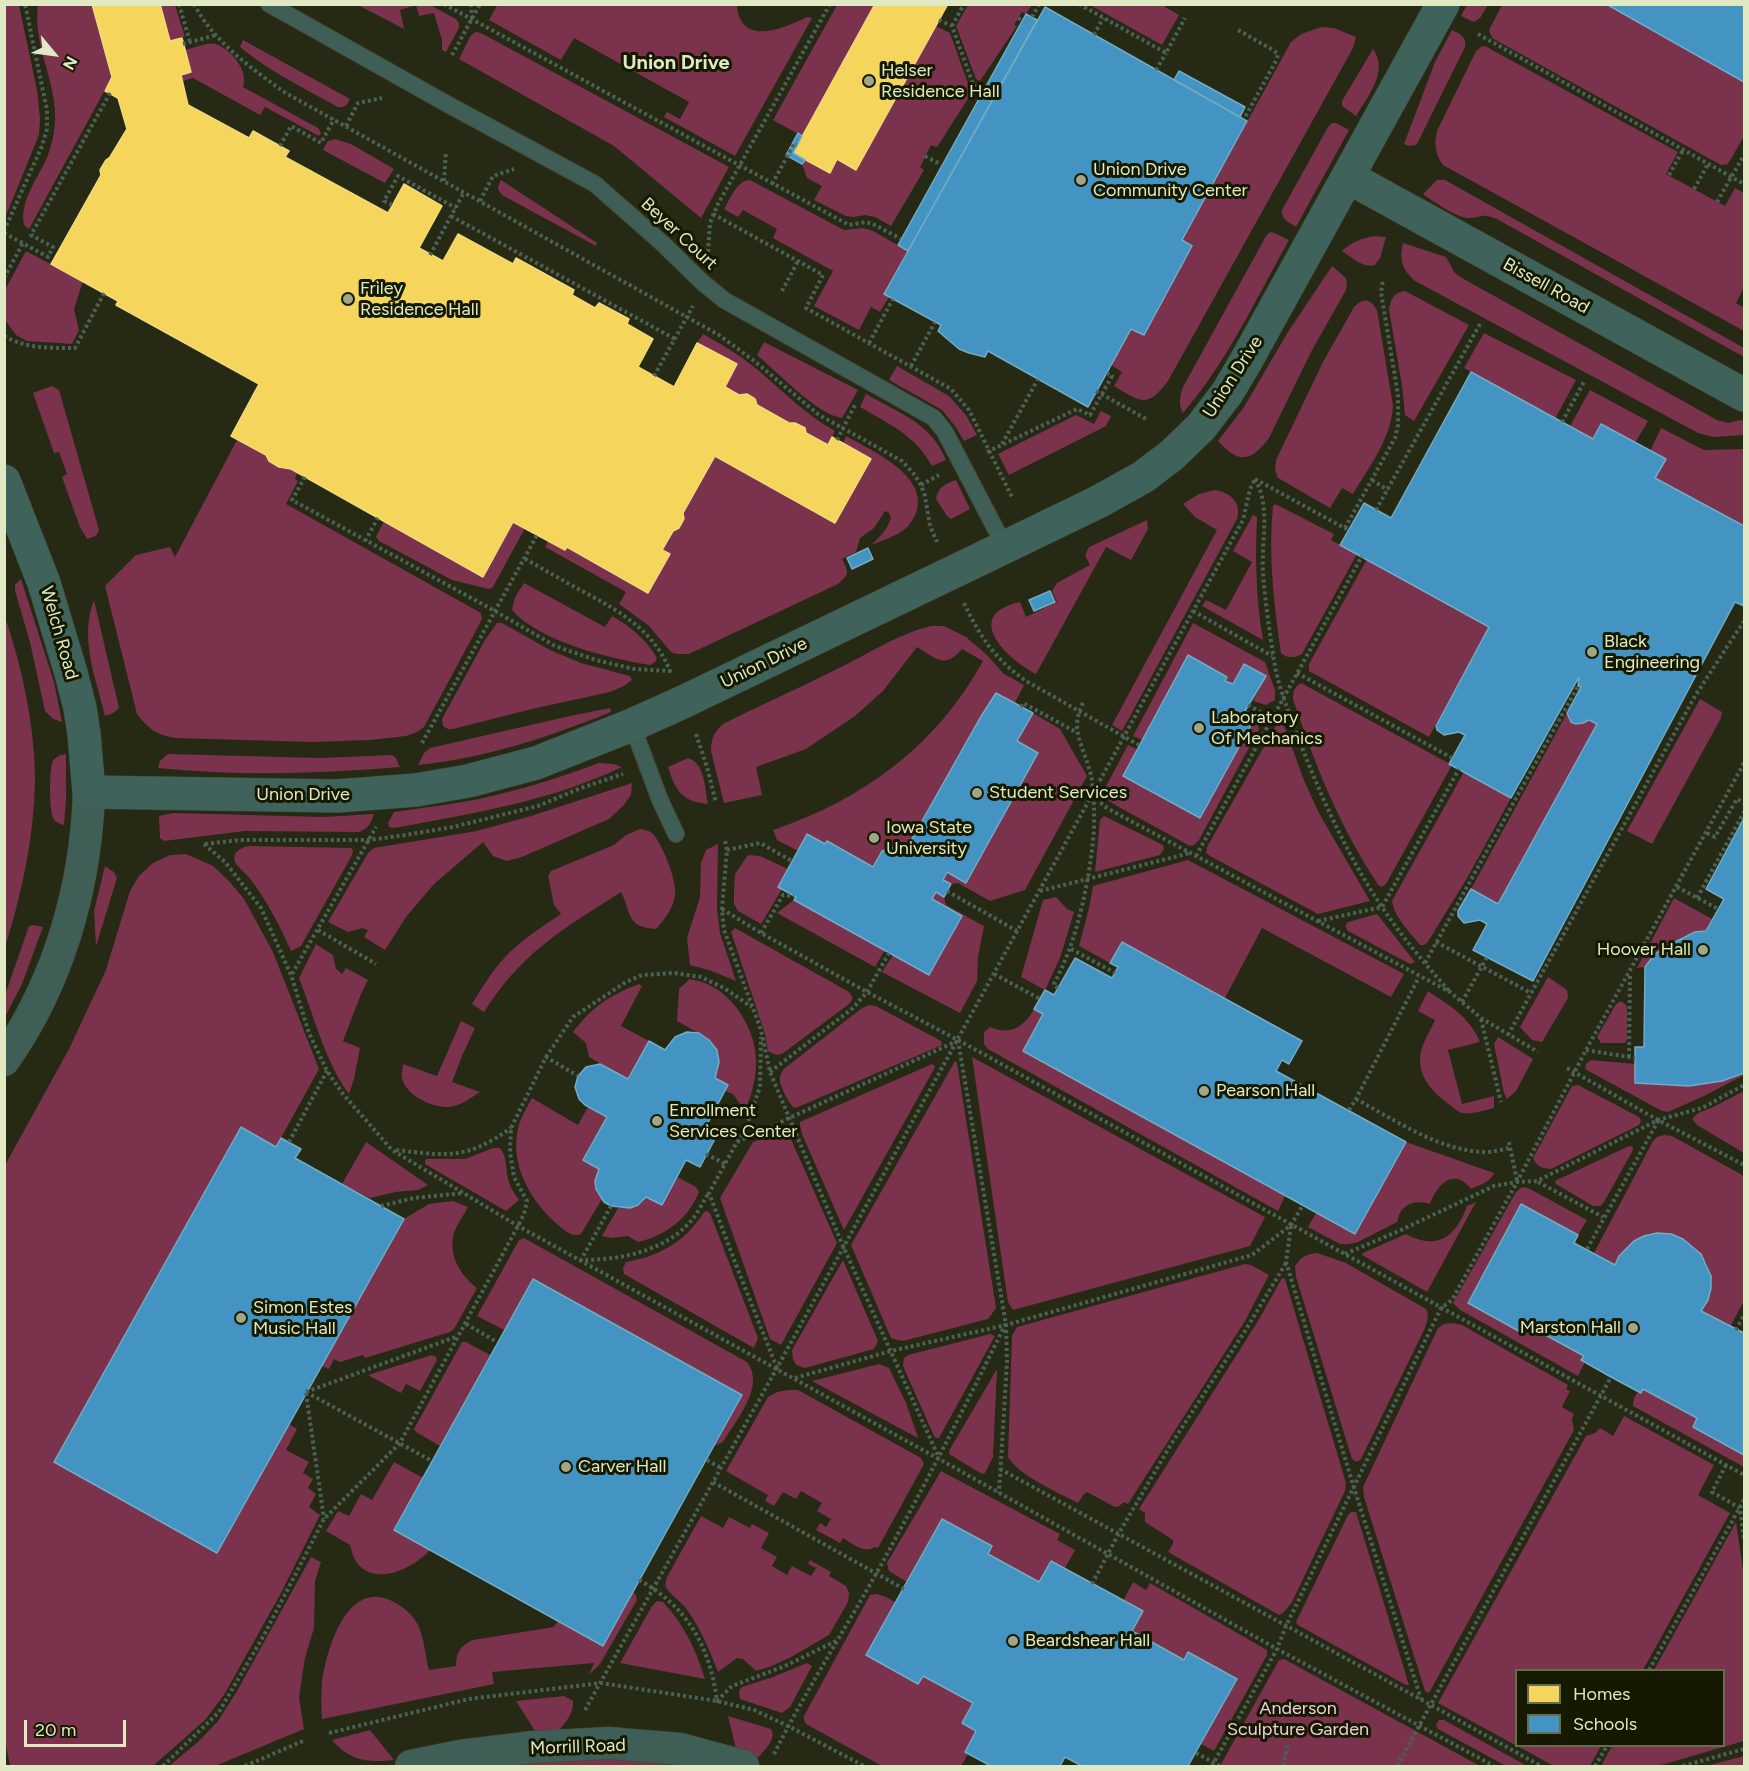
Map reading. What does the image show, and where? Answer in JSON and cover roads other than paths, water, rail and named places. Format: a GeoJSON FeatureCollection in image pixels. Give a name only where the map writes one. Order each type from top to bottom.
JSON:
{"type":"FeatureCollection","features":[{"type":"Feature","properties":{"kind":"street","name":"Union Drive"},"geometry":{"type":"LineString","coordinates":[[89,792],[306,796],[395,793],[468,781],[536,763],[683,702],[1005,548],[1143,477],[1172,455],[1201,427],[1227,393],[1443,4]]}},
{"type":"Feature","properties":{"kind":"street","name":"Bissell Road"},"geometry":{"type":"LineString","coordinates":[[1348,177],[1744,396]]}},
{"type":"Feature","properties":{"kind":"street","name":"Welch Road"},"geometry":{"type":"LineString","coordinates":[[4,481],[44,583],[71,672],[84,734],[89,792]]}},
{"type":"Feature","properties":{"kind":"street"},"geometry":{"type":"LineString","coordinates":[[4,1060],[35,1009],[55,963],[74,908],[85,846],[89,792]]}},
{"type":"Feature","properties":{"kind":"street","name":"Morrill Road"},"geometry":{"type":"LineString","coordinates":[[411,1767],[460,1756],[533,1747],[609,1743],[680,1749],[757,1764]]}},
{"type":"Feature","properties":{"kind":"lane","name":"Beyer Court"},"geometry":{"type":"LineString","coordinates":[[270,4],[595,184],[724,300],[934,418],[945,432],[1005,548]]}},
{"type":"Feature","properties":{"kind":"lane"},"geometry":{"type":"LineString","coordinates":[[632,724],[660,800],[676,834]]}},
{"type":"Feature","properties":{"kind":"place","name":"Helser Residence Hall"},"geometry":{"type":"Point","coordinates":[869,81]}},
{"type":"Feature","properties":{"kind":"place","name":"Union Drive Community Center"},"geometry":{"type":"Point","coordinates":[1081,180]}},
{"type":"Feature","properties":{"kind":"place","name":"Friley Residence Hall"},"geometry":{"type":"Point","coordinates":[348,299]}},
{"type":"Feature","properties":{"kind":"place","name":"Black Engineering"},"geometry":{"type":"Point","coordinates":[1592,652]}},
{"type":"Feature","properties":{"kind":"place","name":"Laboratory Of Mechanics"},"geometry":{"type":"Point","coordinates":[1199,728]}},
{"type":"Feature","properties":{"kind":"place","name":"Student Services"},"geometry":{"type":"Point","coordinates":[977,793]}},
{"type":"Feature","properties":{"kind":"place","name":"Iowa State University"},"geometry":{"type":"Point","coordinates":[874,838]}},
{"type":"Feature","properties":{"kind":"place","name":"Hoover Hall"},"geometry":{"type":"Point","coordinates":[1703,950]}},
{"type":"Feature","properties":{"kind":"place","name":"Pearson Hall"},"geometry":{"type":"Point","coordinates":[1204,1091]}},
{"type":"Feature","properties":{"kind":"place","name":"Enrollment Services Center"},"geometry":{"type":"Point","coordinates":[657,1121]}},
{"type":"Feature","properties":{"kind":"place","name":"Simon Estes Music Hall"},"geometry":{"type":"Point","coordinates":[241,1318]}},
{"type":"Feature","properties":{"kind":"place","name":"Marston Hall"},"geometry":{"type":"Point","coordinates":[1633,1328]}},
{"type":"Feature","properties":{"kind":"place","name":"Carver Hall"},"geometry":{"type":"Point","coordinates":[566,1467]}},
{"type":"Feature","properties":{"kind":"place","name":"Beardshear Hall"},"geometry":{"type":"Point","coordinates":[1013,1641]}},
{"type":"Feature","properties":{"kind":"district","name":"Union Drive"},"geometry":{"type":"Point","coordinates":[676,63]}},
{"type":"Feature","properties":{"kind":"park label","name":"Anderson Sculpture Garden"},"geometry":{"type":"Point","coordinates":[1298,1719]}}]}
